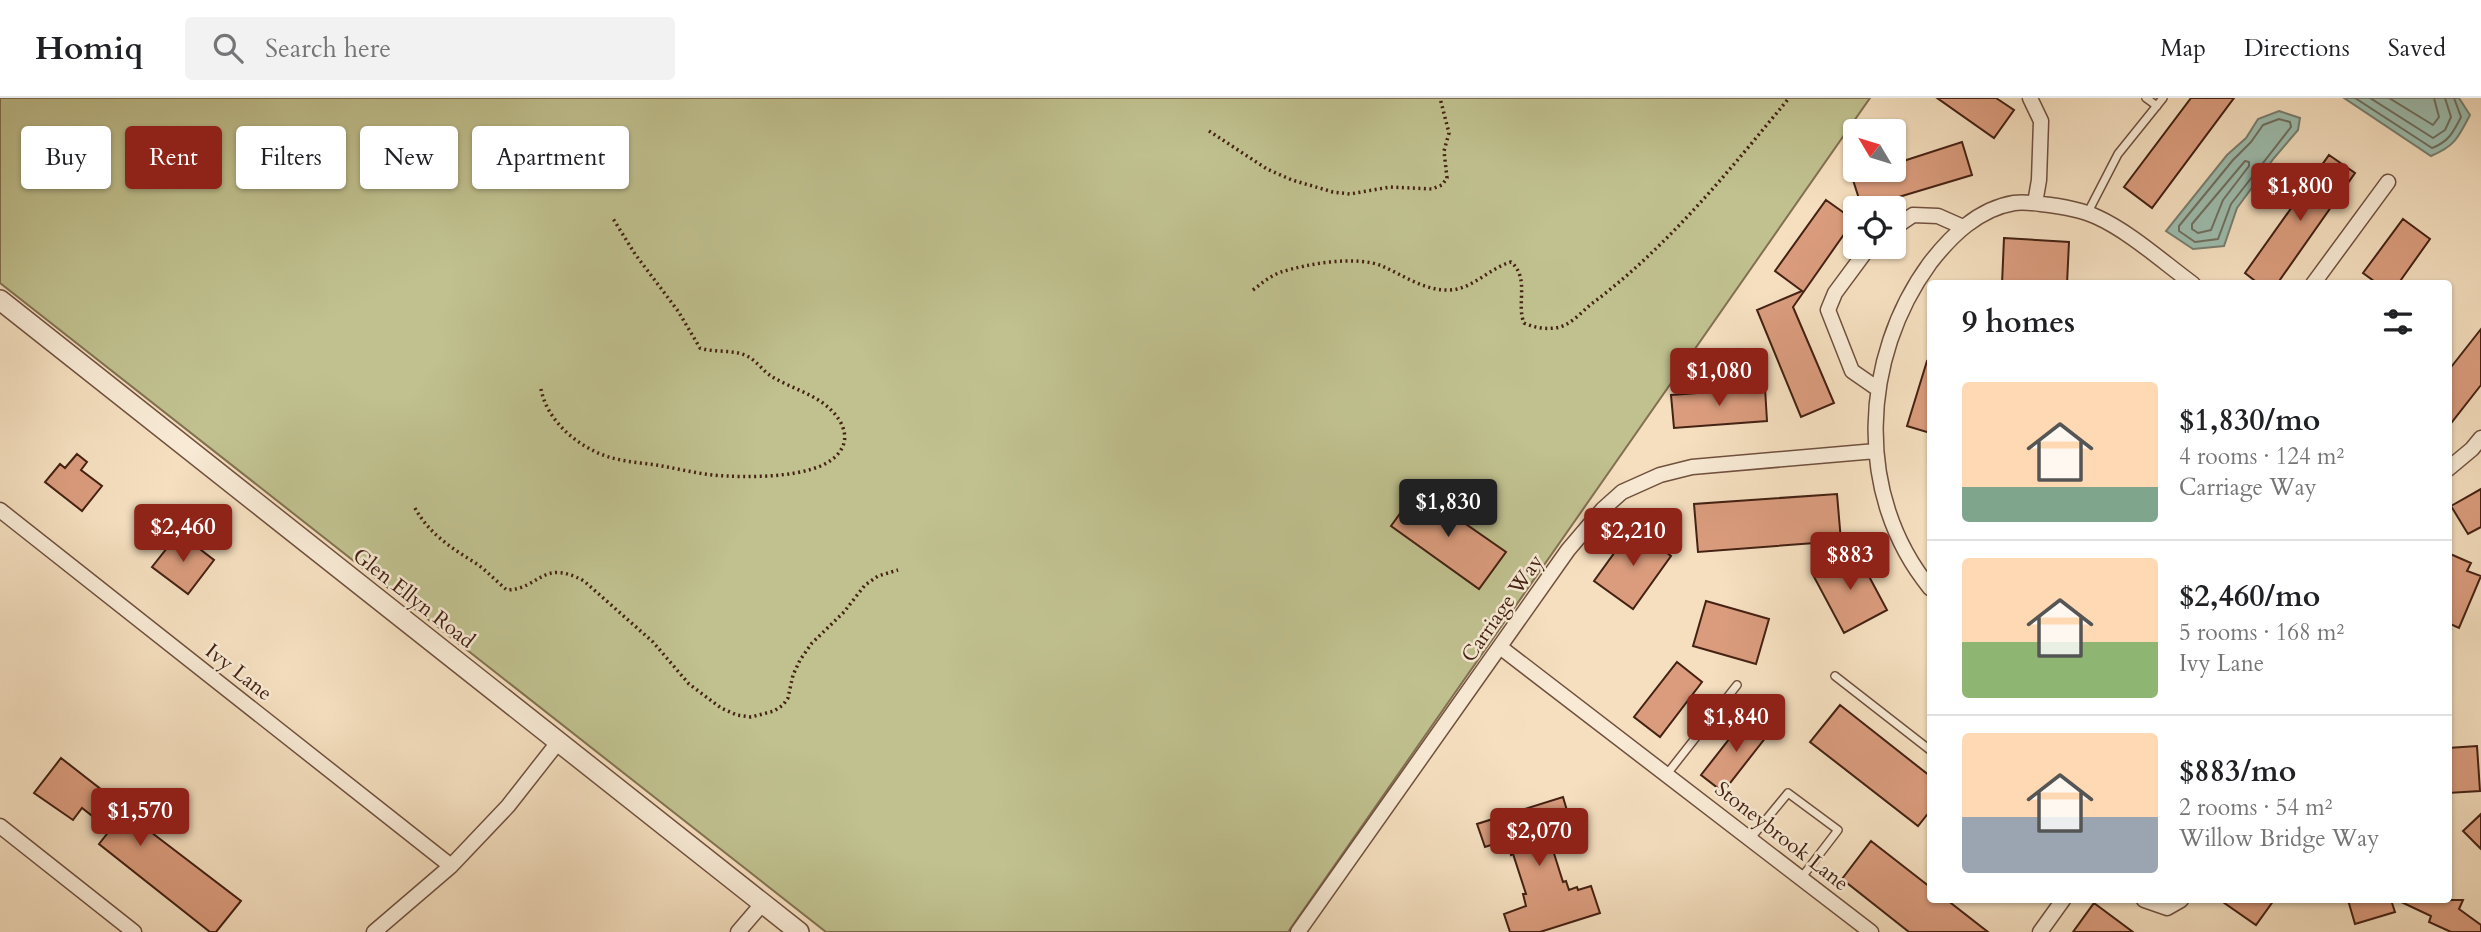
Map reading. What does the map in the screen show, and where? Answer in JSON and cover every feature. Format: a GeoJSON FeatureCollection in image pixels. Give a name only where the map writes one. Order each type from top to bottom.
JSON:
{"type":"FeatureCollection","features":[{"type":"Feature","properties":{"kind":"street"},"geometry":{"type":"LineString","coordinates":[[2030,98],[2041,121],[2039,180],[2035,203]]}},
{"type":"Feature","properties":{"kind":"street"},"geometry":{"type":"LineString","coordinates":[[2316,280],[2388,183]]}},
{"type":"Feature","properties":{"kind":"street"},"geometry":{"type":"LineString","coordinates":[[1927,584],[1896,532],[1888,509],[1876,451],[1875,407],[1882,365],[1895,323],[1915,284],[1947,241],[1987,214],[2014,203],[2064,206],[2119,230],[2188,280]]}},
{"type":"Feature","properties":{"kind":"street"},"geometry":{"type":"LineString","coordinates":[[1906,220],[1913,215],[1938,216],[1963,228]]}},
{"type":"Feature","properties":{"kind":"street"},"geometry":{"type":"LineString","coordinates":[[1860,259],[1835,293],[1828,310],[1852,371],[1878,389]]}},
{"type":"Feature","properties":{"kind":"street","name":"Glen Ellyn Road"},"geometry":{"type":"LineString","coordinates":[[0,300],[799,932]]}},
{"type":"Feature","properties":{"kind":"street"},"geometry":{"type":"LineString","coordinates":[[2452,465],[2481,438]]}},
{"type":"Feature","properties":{"kind":"street","name":"Carriage Way"},"geometry":{"type":"LineString","coordinates":[[1298,932],[1586,528],[1622,492],[1660,475],[1692,467],[1876,451]]}},
{"type":"Feature","properties":{"kind":"street","name":"Ivy Lane"},"geometry":{"type":"LineString","coordinates":[[0,510],[451,866]]}},
{"type":"Feature","properties":{"kind":"street","name":"Stoneybrook Lane"},"geometry":{"type":"LineString","coordinates":[[1500,646],[1871,932]]}},
{"type":"Feature","properties":{"kind":"street"},"geometry":{"type":"LineString","coordinates":[[374,932],[451,866],[508,806],[559,741]]}},
{"type":"Feature","properties":{"kind":"street"},"geometry":{"type":"LineString","coordinates":[[0,825],[134,932]]}},
{"type":"Feature","properties":{"kind":"street"},"geometry":{"type":"LineString","coordinates":[[2039,932],[2061,903]]}},
{"type":"Feature","properties":{"kind":"street"},"geometry":{"type":"LineString","coordinates":[[2153,903],[2167,908],[2176,903]]}},
{"type":"Feature","properties":{"kind":"street"},"geometry":{"type":"LineString","coordinates":[[738,932],[762,904]]}},
{"type":"Feature","properties":{"kind":"lane"},"geometry":{"type":"LineString","coordinates":[[2146,98],[2157,106]]}},
{"type":"Feature","properties":{"kind":"lane"},"geometry":{"type":"LineString","coordinates":[[2087,214],[2118,154],[2163,98]]}},
{"type":"Feature","properties":{"kind":"lane"},"geometry":{"type":"LineString","coordinates":[[1835,676],[1927,748]]}},
{"type":"Feature","properties":{"kind":"lane"},"geometry":{"type":"LineString","coordinates":[[1667,774],[1737,685]]}},
{"type":"Feature","properties":{"kind":"lane"},"geometry":{"type":"LineString","coordinates":[[1751,838],[1788,793],[1838,830],[1802,877]]}},
{"type":"Feature","properties":{"kind":"path"},"geometry":{"type":"LineString","coordinates":[[1209,131],[1267,169],[1292,180],[1333,192],[1350,194],[1390,187],[1432,189],[1442,185],[1447,178],[1444,151],[1450,134],[1440,98]]}},
{"type":"Feature","properties":{"kind":"path"},"geometry":{"type":"LineString","coordinates":[[1253,290],[1281,272],[1346,261],[1365,261],[1380,265],[1411,281],[1451,291],[1463,288],[1511,262],[1517,267],[1523,290],[1521,317],[1524,323],[1544,328],[1567,324],[1620,282],[1713,189],[1789,98]]}},
{"type":"Feature","properties":{"kind":"path"},"geometry":{"type":"LineString","coordinates":[[541,389],[543,402],[574,440],[594,452],[615,459],[712,475],[753,476],[800,471],[830,462],[844,448],[845,432],[839,420],[804,390],[774,378],[748,356],[700,348],[612,217]]}},
{"type":"Feature","properties":{"kind":"path"},"geometry":{"type":"LineString","coordinates":[[415,508],[424,524],[508,590],[517,590],[542,575],[556,573],[571,574],[584,582],[653,642],[688,684],[721,708],[737,715],[751,717],[774,711],[783,705],[788,698],[793,675],[800,660],[812,643],[844,612],[865,585],[878,576],[898,570]]}},
{"type":"Feature","properties":{"kind":"green space"},"geometry":{"type":"Polygon","coordinates":[[[0,98],[1870,98],[1855,119],[1843,119],[1843,137],[1288,932],[826,932],[0,283],[0,98]]]}},
{"type":"Feature","properties":{"kind":"water"},"geometry":{"type":"Polygon","coordinates":[[[2344,98],[2459,98],[2470,115],[2455,140],[2446,149],[2431,156],[2344,98]]]}},
{"type":"Feature","properties":{"kind":"water"},"geometry":{"type":"Polygon","coordinates":[[[2279,111],[2300,118],[2298,130],[2237,208],[2224,246],[2193,249],[2166,231],[2227,155],[2246,138],[2258,119],[2279,111]]]}},
{"type":"Feature","properties":{"kind":"building"},"geometry":{"type":"Polygon","coordinates":[[[1937,98],[1996,98],[2014,110],[1994,138],[1937,98]]]}},
{"type":"Feature","properties":{"kind":"building"},"geometry":{"type":"Polygon","coordinates":[[[2191,98],[2234,98],[2152,208],[2124,187],[2191,98]]]}},
{"type":"Feature","properties":{"kind":"building"},"geometry":{"type":"Polygon","coordinates":[[[1962,142],[1972,175],[1902,196],[1858,196],[1854,182],[1906,182],[1906,160],[1962,142]]]}},
{"type":"Feature","properties":{"kind":"building"},"geometry":{"type":"Polygon","coordinates":[[[2329,155],[2355,173],[2280,280],[2254,280],[2245,273],[2329,155]]]}},
{"type":"Feature","properties":{"kind":"building"},"geometry":{"type":"Polygon","coordinates":[[[1826,200],[1843,212],[1843,236],[1793,307],[1834,403],[1801,417],[1757,310],[1802,291],[1775,271],[1826,200]]]}},
{"type":"Feature","properties":{"kind":"building"},"geometry":{"type":"Polygon","coordinates":[[[2403,219],[2430,239],[2401,280],[2373,280],[2363,273],[2403,219]]]}},
{"type":"Feature","properties":{"kind":"building"},"geometry":{"type":"Polygon","coordinates":[[[2004,238],[2069,242],[2067,280],[2002,280],[2004,238]]]}},
{"type":"Feature","properties":{"kind":"building"},"geometry":{"type":"Polygon","coordinates":[[[2481,329],[2481,385],[2452,422],[2452,366],[2481,329]]]}},
{"type":"Feature","properties":{"kind":"building"},"geometry":{"type":"Polygon","coordinates":[[[1927,361],[1927,432],[1907,426],[1927,361]]]}},
{"type":"Feature","properties":{"kind":"building"},"geometry":{"type":"Polygon","coordinates":[[[1765,388],[1767,421],[1674,428],[1671,395],[1765,388]]]}},
{"type":"Feature","properties":{"kind":"building"},"geometry":{"type":"Polygon","coordinates":[[[77,454],[87,462],[81,470],[102,486],[82,511],[45,482],[60,464],[65,468],[77,454]]]}},
{"type":"Feature","properties":{"kind":"building"},"geometry":{"type":"Polygon","coordinates":[[[2481,489],[2481,527],[2468,534],[2452,505],[2481,489]]]}},
{"type":"Feature","properties":{"kind":"building"},"geometry":{"type":"Polygon","coordinates":[[[1417,490],[1506,552],[1479,589],[1391,526],[1417,490]]]}},
{"type":"Feature","properties":{"kind":"building"},"geometry":{"type":"Polygon","coordinates":[[[1837,494],[1841,541],[1698,552],[1694,504],[1837,494]]]}},
{"type":"Feature","properties":{"kind":"building"},"geometry":{"type":"Polygon","coordinates":[[[1633,527],[1671,556],[1633,609],[1594,581],[1633,527]]]}},
{"type":"Feature","properties":{"kind":"building"},"geometry":{"type":"Polygon","coordinates":[[[179,533],[214,560],[188,594],[152,567],[179,533]]]}},
{"type":"Feature","properties":{"kind":"building"},"geometry":{"type":"Polygon","coordinates":[[[1856,552],[1887,610],[1844,633],[1813,575],[1856,552]]]}},
{"type":"Feature","properties":{"kind":"building"},"geometry":{"type":"Polygon","coordinates":[[[2452,555],[2471,563],[2467,571],[2481,576],[2459,628],[2452,625],[2452,555]]]}},
{"type":"Feature","properties":{"kind":"building"},"geometry":{"type":"Polygon","coordinates":[[[1706,601],[1769,619],[1756,664],[1693,646],[1706,601]]]}},
{"type":"Feature","properties":{"kind":"building"},"geometry":{"type":"Polygon","coordinates":[[[1677,662],[1702,682],[1660,737],[1634,717],[1677,662]]]}},
{"type":"Feature","properties":{"kind":"building"},"geometry":{"type":"Polygon","coordinates":[[[1840,705],[1927,774],[1927,815],[1918,826],[1810,742],[1840,705]]]}},
{"type":"Feature","properties":{"kind":"building"},"geometry":{"type":"Polygon","coordinates":[[[1748,715],[1770,732],[1723,792],[1701,775],[1748,715]]]}},
{"type":"Feature","properties":{"kind":"building"},"geometry":{"type":"Polygon","coordinates":[[[2477,746],[2480,791],[2452,793],[2452,748],[2477,746]]]}},
{"type":"Feature","properties":{"kind":"building"},"geometry":{"type":"Polygon","coordinates":[[[61,758],[111,797],[113,794],[127,805],[122,810],[241,901],[216,932],[210,932],[99,844],[110,830],[82,808],[73,820],[34,793],[61,758]]]}},
{"type":"Feature","properties":{"kind":"building"},"geometry":{"type":"Polygon","coordinates":[[[1563,797],[1571,824],[1551,833],[1554,843],[1551,844],[1563,882],[1566,881],[1569,890],[1591,886],[1600,913],[1540,932],[1510,932],[1504,914],[1526,906],[1523,894],[1526,894],[1506,840],[1485,847],[1477,824],[1563,797]]]}},
{"type":"Feature","properties":{"kind":"building"},"geometry":{"type":"Polygon","coordinates":[[[2481,814],[2481,849],[2463,831],[2481,814]]]}},
{"type":"Feature","properties":{"kind":"building"},"geometry":{"type":"Polygon","coordinates":[[[1871,841],[1927,885],[1927,903],[1951,903],[1988,932],[1909,932],[1842,879],[1871,841]]]}},
{"type":"Feature","properties":{"kind":"building"},"geometry":{"type":"Polygon","coordinates":[[[2452,900],[2463,900],[2459,909],[2481,925],[2481,932],[2451,932],[2429,922],[2431,916],[2403,903],[2452,903],[2452,900]]]}},
{"type":"Feature","properties":{"kind":"building"},"geometry":{"type":"Polygon","coordinates":[[[2094,903],[2133,932],[2073,932],[2094,903]]]}},
{"type":"Feature","properties":{"kind":"building"},"geometry":{"type":"Polygon","coordinates":[[[2224,903],[2272,903],[2256,925],[2224,903]]]}},
{"type":"Feature","properties":{"kind":"building"},"geometry":{"type":"Polygon","coordinates":[[[2349,903],[2392,903],[2395,912],[2355,924],[2349,903]]]}}]}
